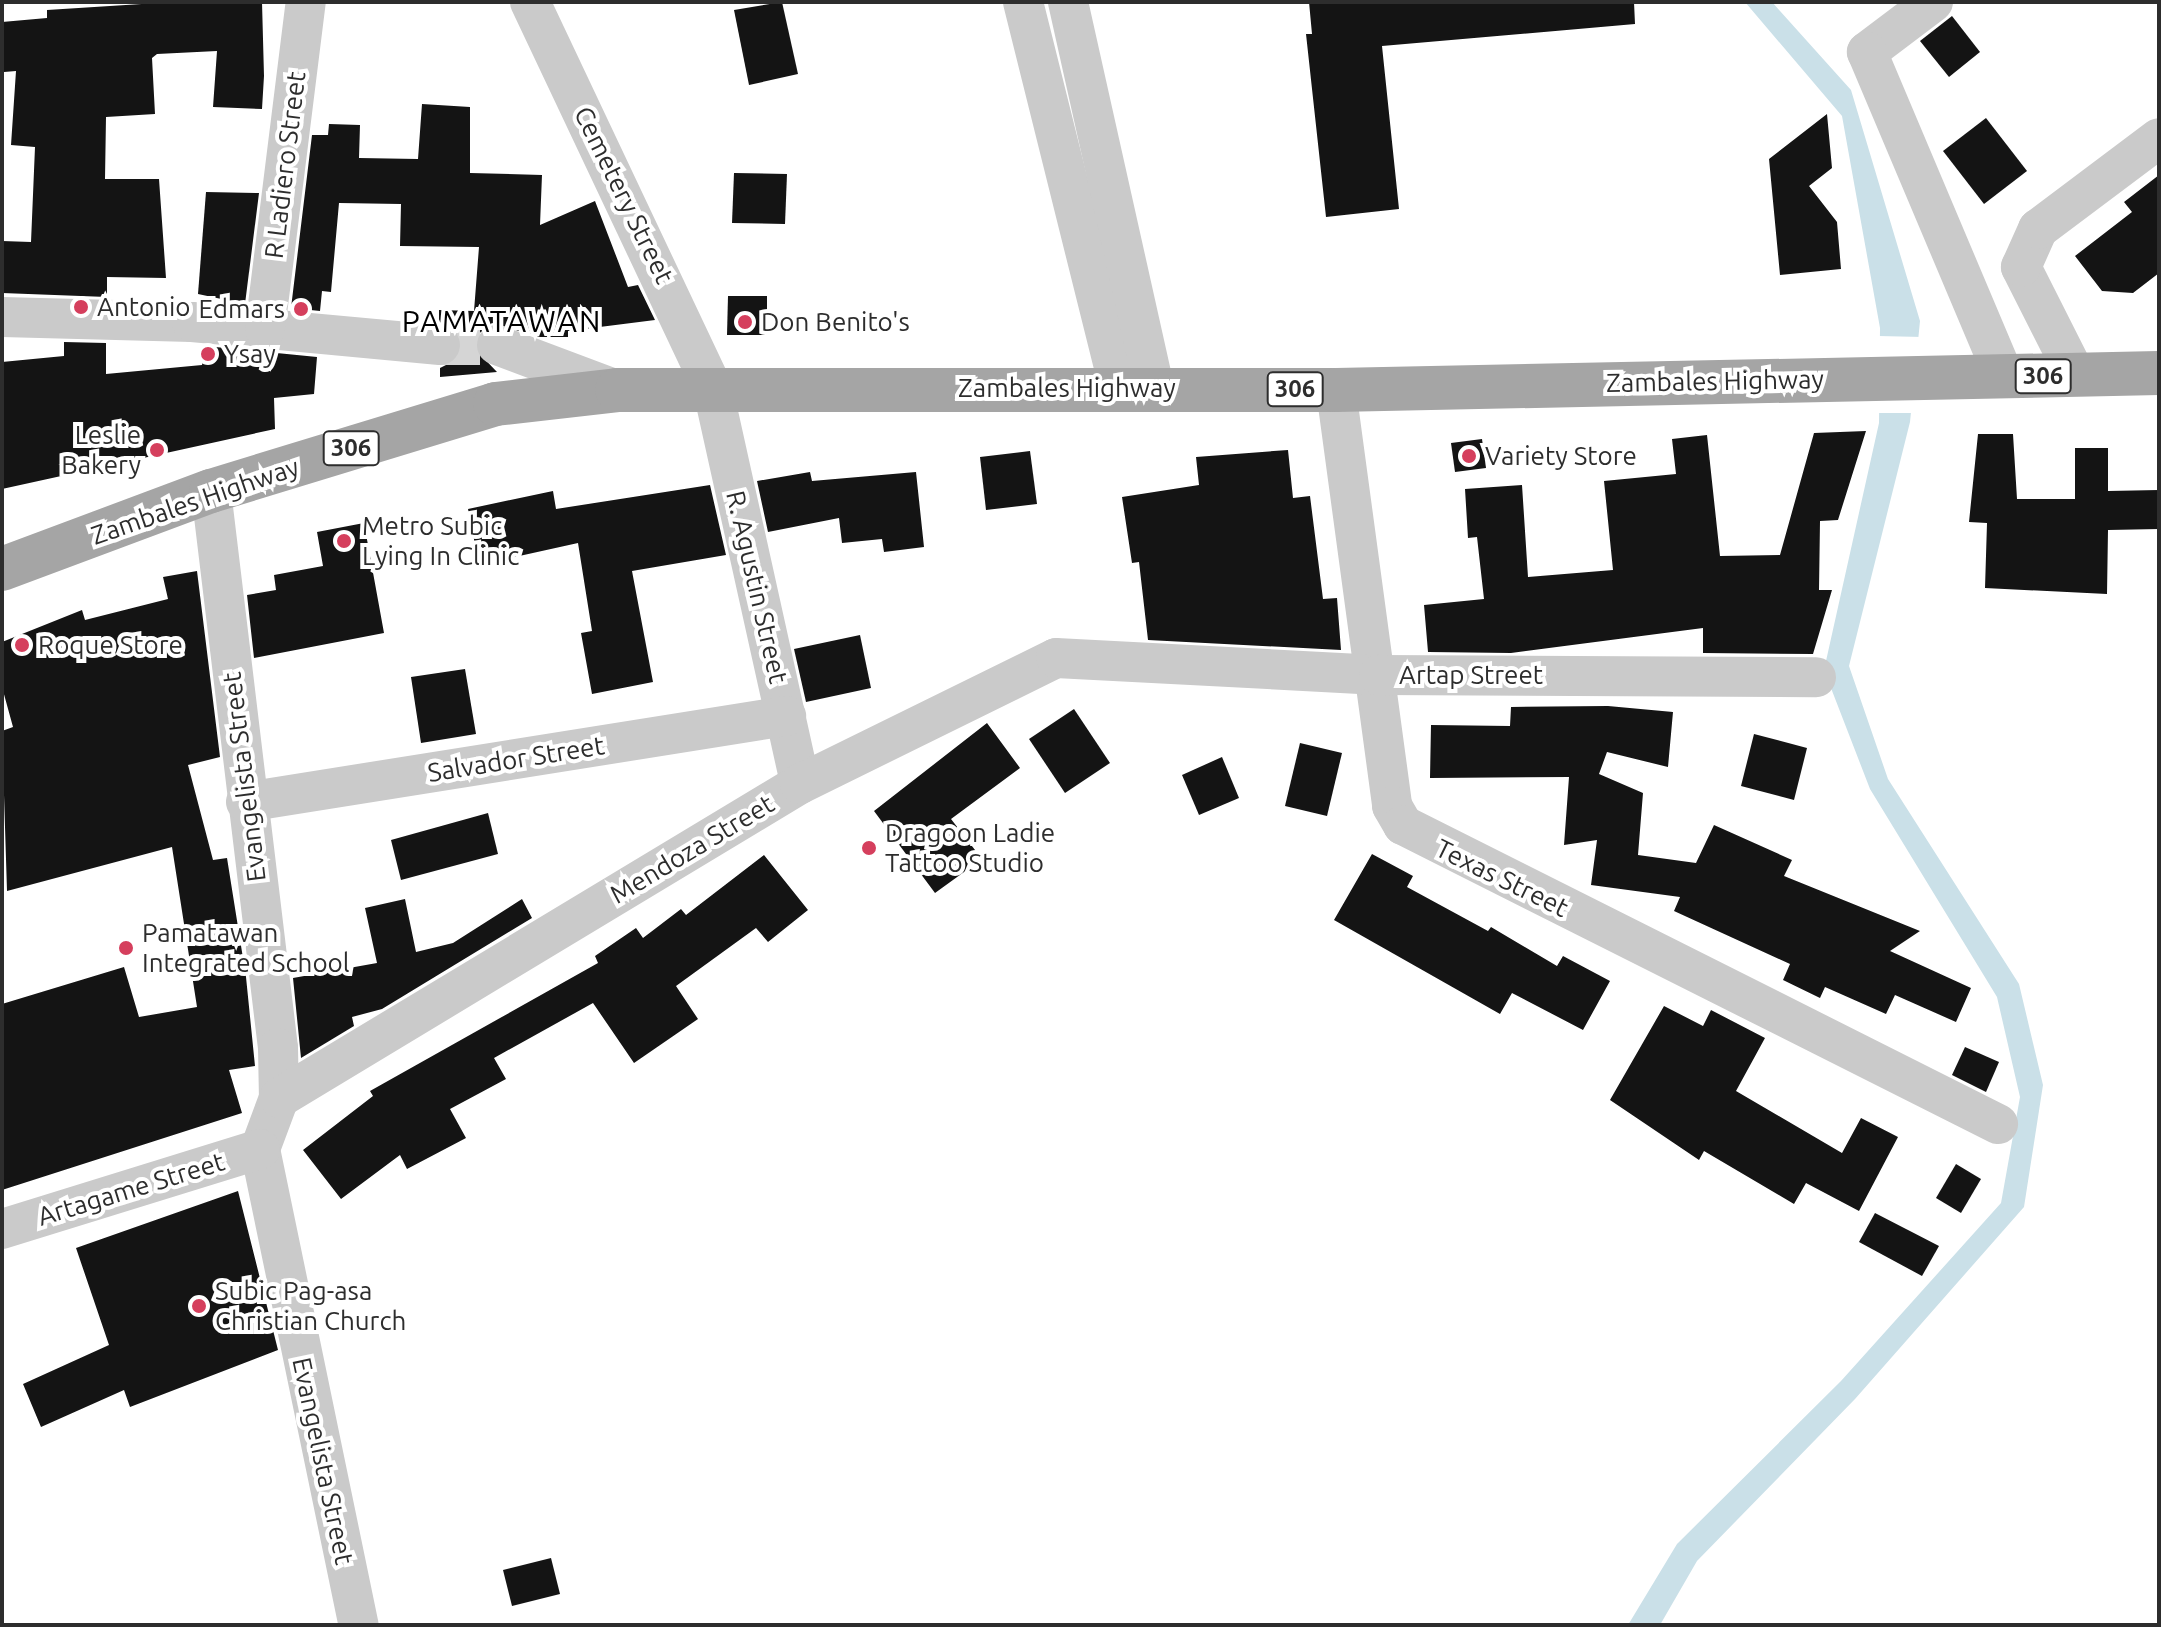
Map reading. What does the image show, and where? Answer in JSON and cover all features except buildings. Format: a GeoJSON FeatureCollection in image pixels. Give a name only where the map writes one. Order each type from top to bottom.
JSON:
{"type":"FeatureCollection","features":[{"type":"Feature","properties":{"kind":"main road","name":"Zambales Highway"},"geometry":{"type":"LineString","coordinates":[[2,569],[211,491],[495,404],[617,390],[1137,387],[1336,390],[2159,373]]}},
{"type":"Feature","properties":{"kind":"street","name":"R Ladiero Street"},"geometry":{"type":"LineString","coordinates":[[265,329],[306,2]]}},
{"type":"Feature","properties":{"kind":"street","name":"Cemetery Street"},"geometry":{"type":"LineString","coordinates":[[530,2],[713,390]]}},
{"type":"Feature","properties":{"kind":"street"},"geometry":{"type":"LineString","coordinates":[[1023,2],[1137,387]]}},
{"type":"Feature","properties":{"kind":"street"},"geometry":{"type":"LineString","coordinates":[[1068,2],[1137,387]]}},
{"type":"Feature","properties":{"kind":"street"},"geometry":{"type":"LineString","coordinates":[[1933,2],[1867,52],[2005,378]]}},
{"type":"Feature","properties":{"kind":"street"},"geometry":{"type":"LineString","coordinates":[[2075,374],[2021,267],[2038,229],[2159,138]]}},
{"type":"Feature","properties":{"kind":"street"},"geometry":{"type":"LineString","coordinates":[[2,317],[265,329],[440,345]]}},
{"type":"Feature","properties":{"kind":"street"},"geometry":{"type":"LineString","coordinates":[[497,345],[617,390]]}},
{"type":"Feature","properties":{"kind":"street","name":"R. Agustin Street"},"geometry":{"type":"LineString","coordinates":[[713,390],[800,784]]}},
{"type":"Feature","properties":{"kind":"street","name":"Texas Street"},"geometry":{"type":"LineString","coordinates":[[1336,390],[1379,675],[1392,806],[1403,825],[1998,1124]]}},
{"type":"Feature","properties":{"kind":"street","name":"Evangelista Street"},"geometry":{"type":"LineString","coordinates":[[211,491],[278,1048],[279,1098],[260,1149],[359,1625]]}},
{"type":"Feature","properties":{"kind":"street","name":"Mendoza Street"},"geometry":{"type":"LineString","coordinates":[[279,1098],[800,784],[1056,658],[1127,658]]}},
{"type":"Feature","properties":{"kind":"street","name":"Artap Street"},"geometry":{"type":"LineString","coordinates":[[1127,658],[1379,675],[1816,677]]}},
{"type":"Feature","properties":{"kind":"street","name":"Salvador Street"},"geometry":{"type":"LineString","coordinates":[[246,802],[786,716]]}},
{"type":"Feature","properties":{"kind":"street","name":"Artagame Street"},"geometry":{"type":"LineString","coordinates":[[2,1229],[260,1149]]}},
{"type":"Feature","properties":{"kind":"water"},"geometry":{"type":"Polygon","coordinates":[[[1745,2],[1772,2],[1851,90],[1920,321],[1910,422],[1849,666],[1888,779],[2019,984],[2043,1085],[2024,1207],[1855,1399],[1697,1561],[1660,1625],[1628,1625],[1677,1544],[1841,1381],[2001,1203],[2020,1097],[1997,997],[1870,789],[1824,670],[1879,423],[1880,328],[1842,116],[1745,2]]]}},
{"type":"Feature","properties":{"kind":"pier"},"geometry":{"type":"Polygon","coordinates":[[[1878,336],[1923,337],[1915,413],[1876,413],[1878,336]]]}},
{"type":"Feature","properties":{"kind":"tunnel"},"geometry":{"type":"LineString","coordinates":[[440,345],[497,345]]}},
{"type":"Feature","properties":{"kind":"place","name":"Antonio"},"geometry":{"type":"Point","coordinates":[81,307]}},
{"type":"Feature","properties":{"kind":"place","name":"Edmars"},"geometry":{"type":"Point","coordinates":[301,309]}},
{"type":"Feature","properties":{"kind":"place","name":"Don Benito's"},"geometry":{"type":"Point","coordinates":[745,322]}},
{"type":"Feature","properties":{"kind":"place","name":"Ysay"},"geometry":{"type":"Point","coordinates":[208,354]}},
{"type":"Feature","properties":{"kind":"place","name":"Leslie Bakery"},"geometry":{"type":"Point","coordinates":[157,450]}},
{"type":"Feature","properties":{"kind":"place","name":"Variety Store"},"geometry":{"type":"Point","coordinates":[1469,456]}},
{"type":"Feature","properties":{"kind":"place","name":"Metro Subic Lying In Clinic"},"geometry":{"type":"Point","coordinates":[344,541]}},
{"type":"Feature","properties":{"kind":"place","name":"Roque Store"},"geometry":{"type":"Point","coordinates":[22,645]}},
{"type":"Feature","properties":{"kind":"place","name":"Dragoon Ladie Tattoo Studio"},"geometry":{"type":"Point","coordinates":[869,848]}},
{"type":"Feature","properties":{"kind":"place","name":"Pamatawan Integrated School"},"geometry":{"type":"Point","coordinates":[126,948]}},
{"type":"Feature","properties":{"kind":"place","name":"Subic Pag-asa Christian Church"},"geometry":{"type":"Point","coordinates":[199,1306]}},
{"type":"Feature","properties":{"kind":"district","name":"PAMATAWAN"},"geometry":{"type":"Point","coordinates":[502,321]}}]}
